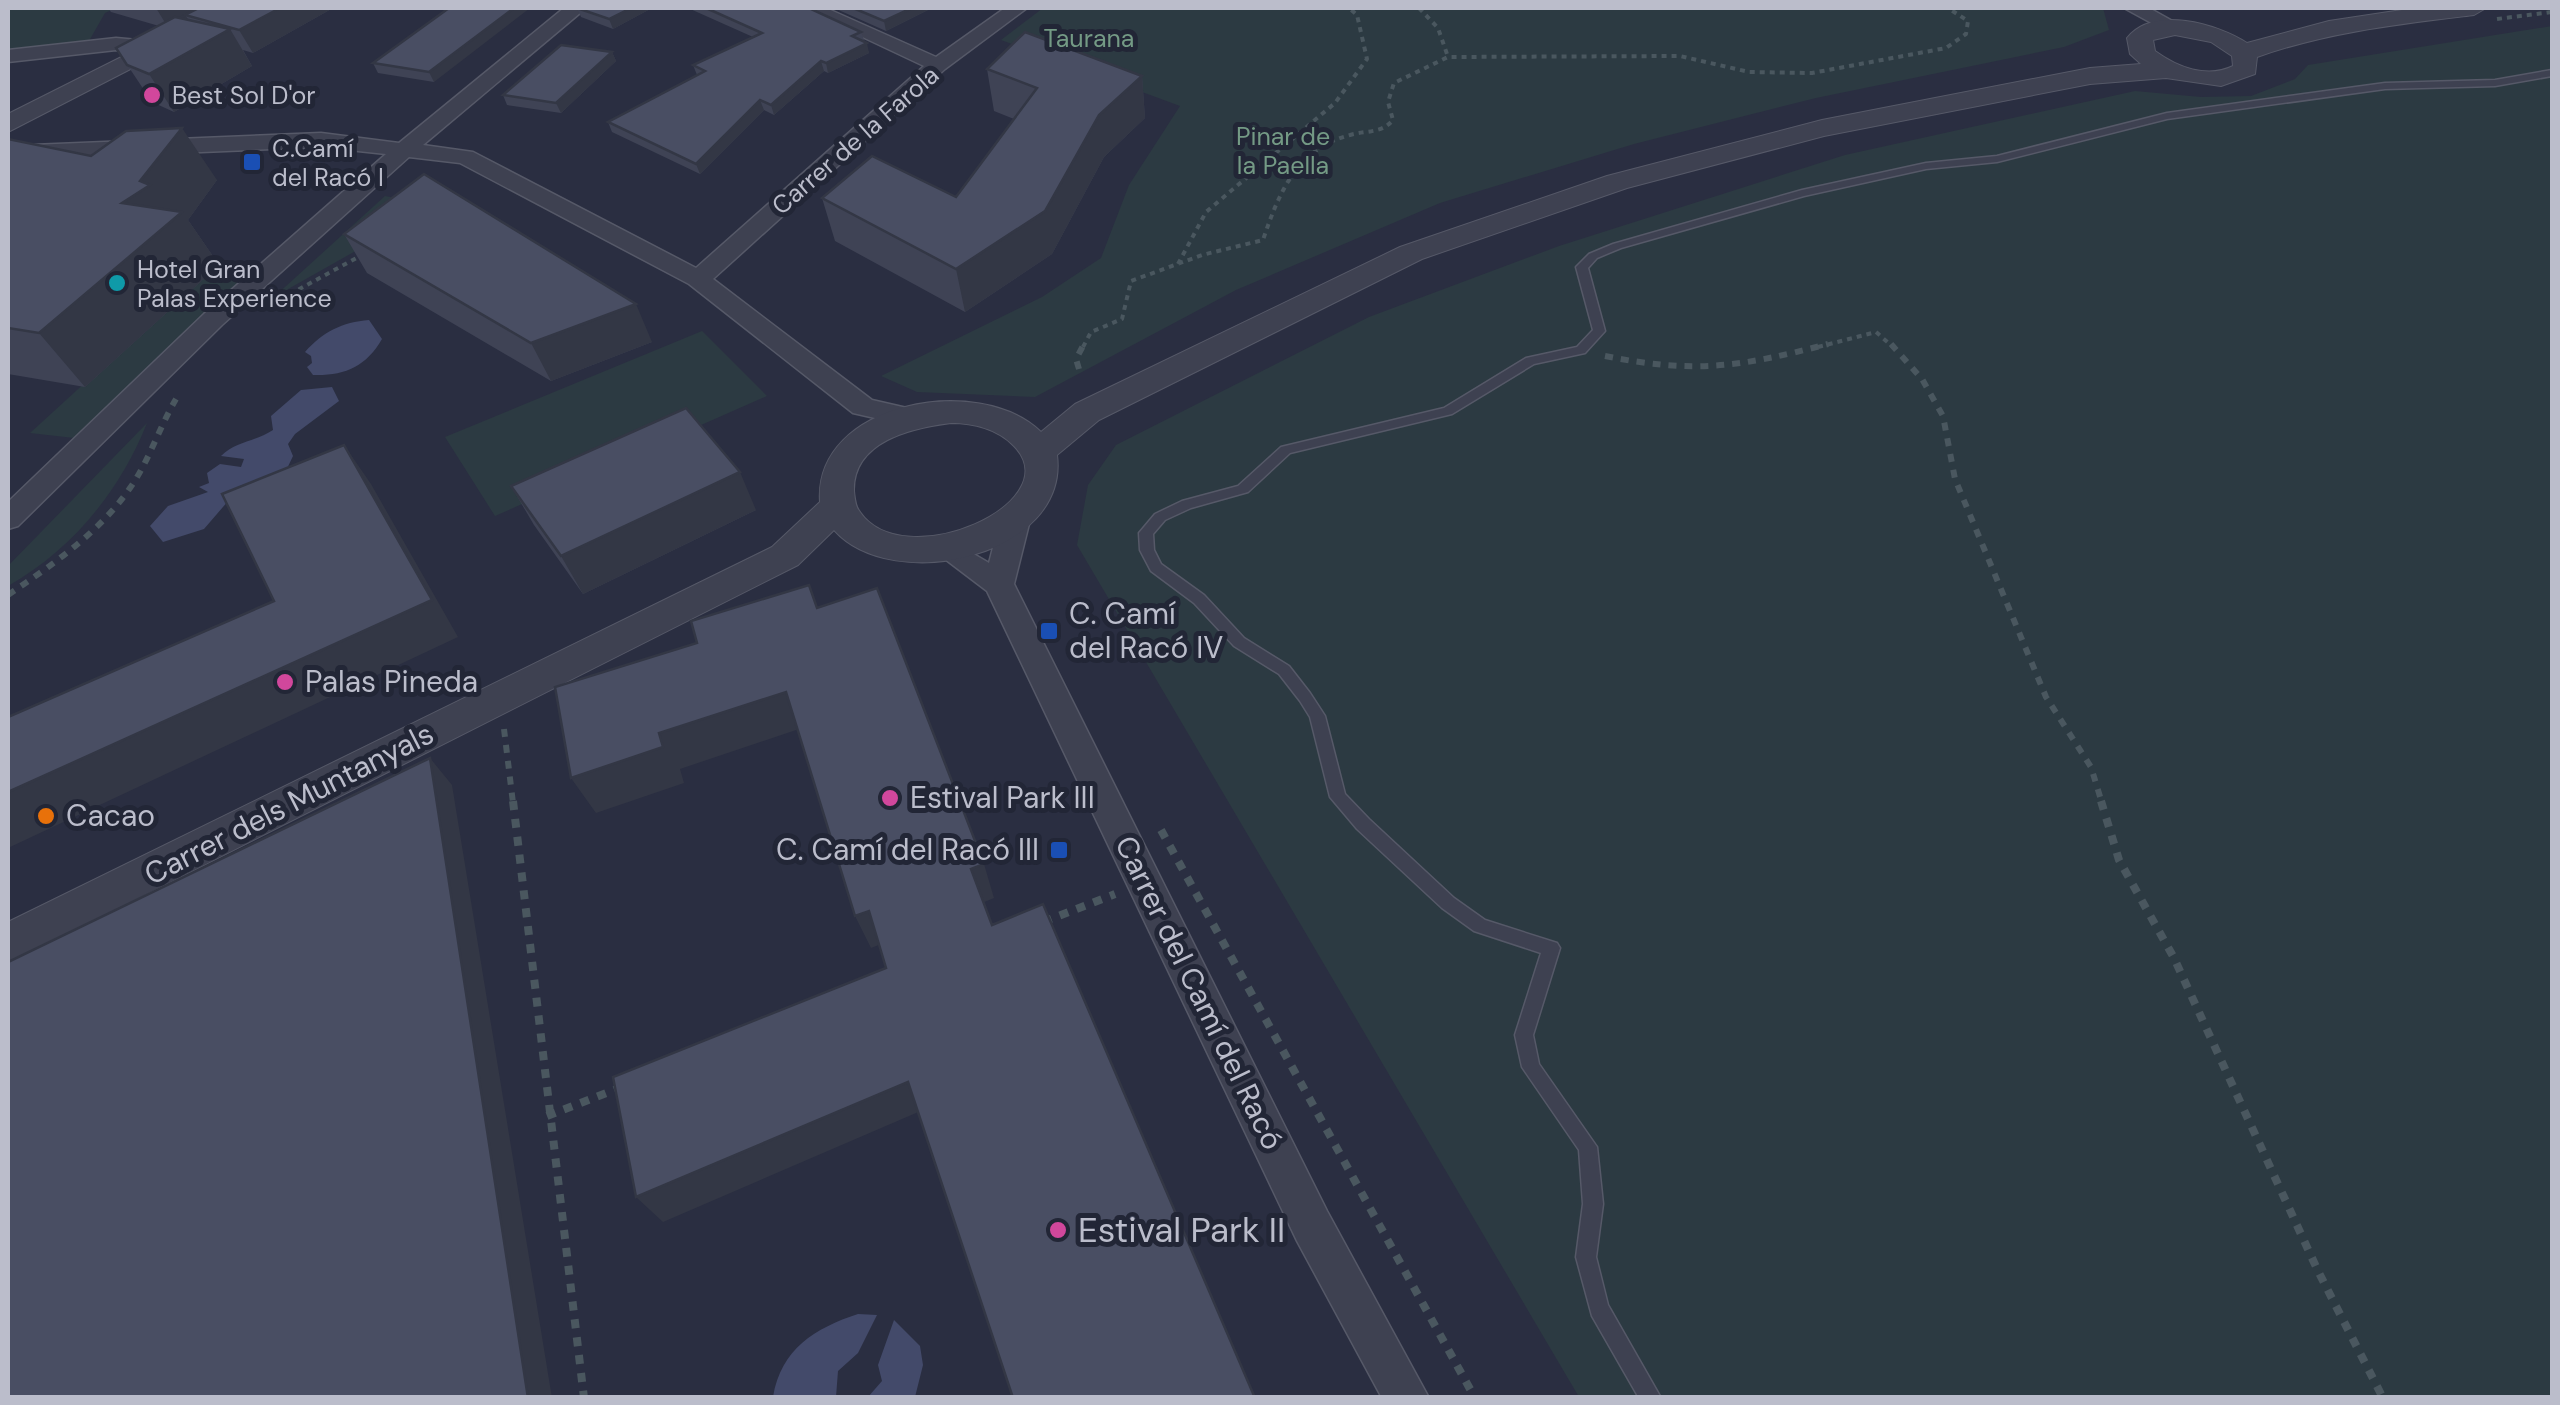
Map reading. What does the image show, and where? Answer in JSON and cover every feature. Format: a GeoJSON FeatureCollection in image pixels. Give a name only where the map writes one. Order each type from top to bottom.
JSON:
{"type":"FeatureCollection","features":[{"type":"Feature","properties":{"kind":"street"},"geometry":{"type":"LineString","coordinates":[[8,124],[237,8]]}},
{"type":"Feature","properties":{"kind":"street"},"geometry":{"type":"LineString","coordinates":[[8,519],[103,422],[403,147],[576,8]]}},
{"type":"Feature","properties":{"kind":"street"},"geometry":{"type":"LineString","coordinates":[[811,8],[938,65]]}},
{"type":"Feature","properties":{"kind":"street","name":"Carrer de la Farola"},"geometry":{"type":"LineString","coordinates":[[698,279],[938,65],[1017,8]]}},
{"type":"Feature","properties":{"kind":"street"},"geometry":{"type":"LineString","coordinates":[[2131,8],[2174,28],[2218,36],[2286,36],[2474,8]]}},
{"type":"Feature","properties":{"kind":"street"},"geometry":{"type":"LineString","coordinates":[[2131,8],[2145,43],[2168,70]]}},
{"type":"Feature","properties":{"kind":"street"},"geometry":{"type":"LineString","coordinates":[[2090,76],[2174,28]]}},
{"type":"Feature","properties":{"kind":"street"},"geometry":{"type":"LineString","coordinates":[[1039,452],[1098,407],[1411,253],[1497,222],[1617,182],[1822,128],[2090,76],[2168,70],[2224,78],[2246,69],[2244,53],[2218,36]]}},
{"type":"Feature","properties":{"kind":"street"},"geometry":{"type":"LineString","coordinates":[[2244,53],[2286,36]]}},
{"type":"Feature","properties":{"kind":"street"},"geometry":{"type":"LineString","coordinates":[[8,56],[116,44],[159,48]]}},
{"type":"Feature","properties":{"kind":"street"},"geometry":{"type":"LineString","coordinates":[[8,153],[321,140],[466,157],[698,279],[868,421],[971,412],[1008,422],[1026,435],[1039,452],[1040,486],[1015,520],[985,539],[948,550],[899,550],[878,544],[852,528],[838,506],[841,468],[868,421]]}},
{"type":"Feature","properties":{"kind":"street"},"geometry":{"type":"LineString","coordinates":[[1008,422],[1098,407]]}},
{"type":"Feature","properties":{"kind":"street","name":"Carrer dels Muntanyals"},"geometry":{"type":"LineString","coordinates":[[8,944],[786,556],[838,506]]}},
{"type":"Feature","properties":{"kind":"street"},"geometry":{"type":"LineString","coordinates":[[948,550],[999,584],[1015,520]]}},
{"type":"Feature","properties":{"kind":"street","name":"Carrer dels Muntanyals"},"geometry":{"type":"LineString","coordinates":[[786,556],[878,544]]}},
{"type":"Feature","properties":{"kind":"street","name":"Carrer del Camí del Racó"},"geometry":{"type":"LineString","coordinates":[[999,584],[1312,1226],[1407,1398]]}},
{"type":"Feature","properties":{"kind":"lane"},"geometry":{"type":"LineString","coordinates":[[1651,1398],[1600,1309],[1586,1257],[1593,1204],[1588,1147],[1531,1066],[1524,1034],[1552,948],[1480,926],[1448,903],[1363,824],[1338,797],[1317,716],[1305,697],[1284,670],[1239,642],[1198,600],[1156,566],[1147,550],[1146,533],[1160,517],[1243,489],[1286,450],[1448,410],[1530,362],[1581,350],[1599,331],[1582,267],[1592,256],[1771,202],[1926,166],[1997,159],[2167,116],[2385,86],[2494,84],[2552,74]]}},
{"type":"Feature","properties":{"kind":"path"},"geometry":{"type":"LineString","coordinates":[[1178,264],[1206,212],[1335,103],[1367,59],[1357,15],[1349,8]]}},
{"type":"Feature","properties":{"kind":"path"},"geometry":{"type":"LineString","coordinates":[[1418,8],[1438,28],[1448,57]]}},
{"type":"Feature","properties":{"kind":"path"},"geometry":{"type":"LineString","coordinates":[[1079,369],[1076,359],[1091,332],[1122,319],[1131,280],[1263,240],[1289,170],[1354,132],[1384,130],[1393,120],[1388,102],[1394,83],[1448,57],[1680,56],[1748,72],[1812,73],[1946,48],[1966,34],[1968,21],[1948,8]]}},
{"type":"Feature","properties":{"kind":"path"},"geometry":{"type":"LineString","coordinates":[[265,306],[354,261],[374,244]]}},
{"type":"Feature","properties":{"kind":"path"},"geometry":{"type":"LineString","coordinates":[[1581,350],[1671,369],[1753,364],[1876,332],[1909,358],[1947,421],[1956,448],[1955,479],[2046,698],[2091,767],[2119,860],[2174,958],[2318,1271],[2383,1398]]}},
{"type":"Feature","properties":{"kind":"path"},"geometry":{"type":"LineString","coordinates":[[8,594],[69,554],[111,511],[141,470],[157,430],[181,390]]}},
{"type":"Feature","properties":{"kind":"path"},"geometry":{"type":"LineString","coordinates":[[500,698],[547,1116],[584,1398]]}},
{"type":"Feature","properties":{"kind":"path"},"geometry":{"type":"LineString","coordinates":[[1159,827],[1475,1398]]}},
{"type":"Feature","properties":{"kind":"path"},"geometry":{"type":"LineString","coordinates":[[1036,925],[1144,882]]}},
{"type":"Feature","properties":{"kind":"path"},"geometry":{"type":"LineString","coordinates":[[547,1116],[638,1080]]}},
{"type":"Feature","properties":{"kind":"green space"},"geometry":{"type":"Polygon","coordinates":[[[8,8],[116,8],[105,13],[89,41],[8,53],[8,8]]]}},
{"type":"Feature","properties":{"kind":"green space","name":"Pinar de la Paella"},"geometry":{"type":"Polygon","coordinates":[[[1043,8],[2103,8],[2109,30],[2064,47],[1816,98],[1634,144],[1440,203],[1236,290],[1035,397],[917,392],[881,376],[1042,297],[1101,258],[1129,185],[1180,106],[1001,40],[1043,8]]]}},
{"type":"Feature","properties":{"kind":"green space"},"geometry":{"type":"Polygon","coordinates":[[[2552,26],[2552,1397],[1579,1397],[1077,545],[1088,485],[1116,445],[1369,317],[1559,246],[1845,155],[2135,91],[2201,97],[2251,96],[2295,79],[2308,65],[2552,26]]]}},
{"type":"Feature","properties":{"kind":"green space"},"geometry":{"type":"Polygon","coordinates":[[[385,196],[401,199],[368,244],[274,297],[385,196]]]}},
{"type":"Feature","properties":{"kind":"green space"},"geometry":{"type":"Polygon","coordinates":[[[216,263],[258,271],[74,438],[30,433],[216,263]]]}},
{"type":"Feature","properties":{"kind":"green space"},"geometry":{"type":"Polygon","coordinates":[[[702,331],[767,396],[495,516],[445,437],[702,331]]]}},
{"type":"Feature","properties":{"kind":"green space"},"geometry":{"type":"Polygon","coordinates":[[[147,423],[123,472],[91,516],[53,555],[8,586],[8,566],[147,423]]]}},
{"type":"Feature","properties":{"kind":"water"},"geometry":{"type":"Polygon","coordinates":[[[369,320],[382,339],[369,357],[335,374],[313,375],[307,367],[312,363],[311,356],[305,352],[312,345],[342,326],[369,320]]]}},
{"type":"Feature","properties":{"kind":"water"},"geometry":{"type":"Polygon","coordinates":[[[332,387],[339,401],[295,434],[288,444],[293,456],[284,475],[229,500],[204,529],[163,542],[150,526],[168,506],[208,492],[199,487],[209,483],[207,473],[220,464],[241,467],[244,459],[221,456],[273,430],[271,416],[301,390],[332,387]]]}},
{"type":"Feature","properties":{"kind":"water"},"geometry":{"type":"Polygon","coordinates":[[[858,1314],[877,1315],[858,1353],[838,1371],[836,1397],[773,1397],[784,1366],[802,1343],[828,1326],[858,1314]]]}},
{"type":"Feature","properties":{"kind":"water"},"geometry":{"type":"Polygon","coordinates":[[[894,1320],[920,1346],[923,1365],[915,1397],[868,1397],[882,1381],[878,1365],[894,1320]]]}},
{"type":"Feature","properties":{"kind":"building"},"geometry":{"type":"Polygon","coordinates":[[[199,8],[280,8],[239,30],[185,15],[199,8]]]}},
{"type":"Feature","properties":{"kind":"building"},"geometry":{"type":"Polygon","coordinates":[[[449,8],[514,8],[429,72],[373,63],[449,8]]]}},
{"type":"Feature","properties":{"kind":"building"},"geometry":{"type":"Polygon","coordinates":[[[577,8],[631,8],[609,19],[577,8]]]}},
{"type":"Feature","properties":{"kind":"building"},"geometry":{"type":"Polygon","coordinates":[[[706,8],[809,8],[861,32],[852,36],[867,43],[826,63],[821,61],[771,105],[760,100],[696,164],[608,122],[705,71],[693,65],[762,33],[706,8]]]}},
{"type":"Feature","properties":{"kind":"building"},"geometry":{"type":"Polygon","coordinates":[[[853,8],[912,8],[884,21],[853,8]]]}},
{"type":"Feature","properties":{"kind":"building"},"geometry":{"type":"Polygon","coordinates":[[[175,17],[230,29],[149,74],[127,65],[116,48],[175,17]]]}},
{"type":"Feature","properties":{"kind":"building"},"geometry":{"type":"Polygon","coordinates":[[[1025,32],[1142,76],[1099,115],[1045,211],[956,269],[822,198],[872,156],[956,197],[1037,88],[987,69],[1025,32]]]}},
{"type":"Feature","properties":{"kind":"building"},"geometry":{"type":"Polygon","coordinates":[[[561,45],[612,52],[556,103],[503,95],[561,45]]]}},
{"type":"Feature","properties":{"kind":"building"},"geometry":{"type":"Polygon","coordinates":[[[182,128],[140,181],[150,185],[122,203],[182,212],[39,333],[8,328],[8,139],[91,156],[126,131],[182,128]]]}},
{"type":"Feature","properties":{"kind":"building"},"geometry":{"type":"Polygon","coordinates":[[[424,174],[636,304],[531,343],[344,234],[424,174]]]}},
{"type":"Feature","properties":{"kind":"building"},"geometry":{"type":"Polygon","coordinates":[[[686,408],[740,472],[561,556],[511,486],[686,408]]]}},
{"type":"Feature","properties":{"kind":"building"},"geometry":{"type":"Polygon","coordinates":[[[344,445],[432,600],[8,792],[8,717],[274,601],[222,494],[344,445]]]}},
{"type":"Feature","properties":{"kind":"building"},"geometry":{"type":"Polygon","coordinates":[[[809,585],[817,608],[877,588],[984,864],[971,869],[992,925],[1043,904],[1255,1398],[1013,1398],[908,1082],[636,1197],[613,1077],[886,968],[869,911],[855,916],[786,692],[659,733],[663,747],[571,778],[555,687],[697,643],[691,621],[809,585]]]}},
{"type":"Feature","properties":{"kind":"building"},"geometry":{"type":"Polygon","coordinates":[[[430,758],[528,1398],[8,1398],[8,962],[430,758]]]}},
{"type":"Feature","properties":{"kind":"place","name":"Best Sol D'or"},"geometry":{"type":"Point","coordinates":[152,95]}},
{"type":"Feature","properties":{"kind":"place","name":"C.Camí del Racó I"},"geometry":{"type":"Point","coordinates":[252,162]}},
{"type":"Feature","properties":{"kind":"place","name":"Hotel Gran Palas Experience"},"geometry":{"type":"Point","coordinates":[117,283]}},
{"type":"Feature","properties":{"kind":"place","name":"C. Camí del Racó IV"},"geometry":{"type":"Point","coordinates":[1049,631]}},
{"type":"Feature","properties":{"kind":"place","name":"Palas Pineda"},"geometry":{"type":"Point","coordinates":[285,682]}},
{"type":"Feature","properties":{"kind":"place","name":"Estival Park III"},"geometry":{"type":"Point","coordinates":[890,798]}},
{"type":"Feature","properties":{"kind":"place","name":"Cacao"},"geometry":{"type":"Point","coordinates":[46,816]}},
{"type":"Feature","properties":{"kind":"place","name":"C. Camí del Racó III"},"geometry":{"type":"Point","coordinates":[1059,850]}},
{"type":"Feature","properties":{"kind":"place","name":"Estival Park II"},"geometry":{"type":"Point","coordinates":[1058,1230]}},
{"type":"Feature","properties":{"kind":"park label","name":"Taurana"},"geometry":{"type":"Point","coordinates":[1089,38]}}]}
